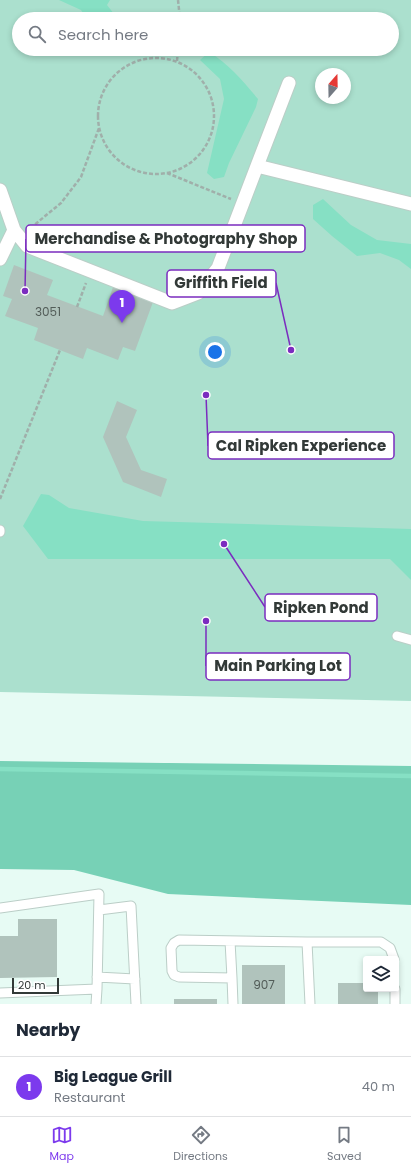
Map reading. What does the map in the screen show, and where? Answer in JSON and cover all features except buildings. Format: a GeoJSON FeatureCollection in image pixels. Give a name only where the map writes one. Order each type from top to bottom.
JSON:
{"type":"FeatureCollection","features":[{"type":"Feature","properties":{"kind":"street"},"geometry":{"type":"LineString","coordinates":[[0,190],[14,230],[28,246],[172,303],[198,293],[218,268],[289,83]]}},
{"type":"Feature","properties":{"kind":"street"},"geometry":{"type":"LineString","coordinates":[[257,166],[411,204]]}},
{"type":"Feature","properties":{"kind":"street"},"geometry":{"type":"LineString","coordinates":[[0,260],[14,230]]}},
{"type":"Feature","properties":{"kind":"lane"},"geometry":{"type":"LineString","coordinates":[[397,636],[411,640]]}},
{"type":"Feature","properties":{"kind":"lane"},"geometry":{"type":"LineString","coordinates":[[0,908],[99,894],[96,1004]]}},
{"type":"Feature","properties":{"kind":"lane"},"geometry":{"type":"LineString","coordinates":[[99,910],[131,906],[136,1004]]}},
{"type":"Feature","properties":{"kind":"lane"},"geometry":{"type":"LineString","coordinates":[[232,978],[179,977],[174,975],[172,971],[171,948],[174,943],[179,940],[381,942],[390,948],[393,956]]}},
{"type":"Feature","properties":{"kind":"lane"},"geometry":{"type":"LineString","coordinates":[[230,940],[233,1004]]}},
{"type":"Feature","properties":{"kind":"lane"},"geometry":{"type":"LineString","coordinates":[[307,942],[310,1004]]}},
{"type":"Feature","properties":{"kind":"lane"},"geometry":{"type":"LineString","coordinates":[[97,977],[135,979]]}},
{"type":"Feature","properties":{"kind":"lane"},"geometry":{"type":"LineString","coordinates":[[0,993],[97,989]]}},
{"type":"Feature","properties":{"kind":"lane"},"geometry":{"type":"LineString","coordinates":[[395,992],[395,1004]]}},
{"type":"Feature","properties":{"kind":"path"},"geometry":{"type":"LineString","coordinates":[[178,0],[179,12]]}},
{"type":"Feature","properties":{"kind":"path"},"geometry":{"type":"LineString","coordinates":[[177,56],[177,61]]}},
{"type":"Feature","properties":{"kind":"path"},"geometry":{"type":"LineString","coordinates":[[158,58],[177,61],[193,71],[206,85],[213,102],[214,121],[210,139],[199,155],[184,166],[166,173],[147,173],[130,167],[114,155],[103,139],[98,120],[100,101],[108,83],[121,69],[138,60],[158,58]]}},
{"type":"Feature","properties":{"kind":"path"},"geometry":{"type":"LineString","coordinates":[[14,230],[33,226],[61,203],[81,177],[100,126]]}},
{"type":"Feature","properties":{"kind":"path"},"geometry":{"type":"LineString","coordinates":[[166,173],[243,204]]}},
{"type":"Feature","properties":{"kind":"path"},"geometry":{"type":"LineString","coordinates":[[77,307],[91,271]]}},
{"type":"Feature","properties":{"kind":"path"},"geometry":{"type":"LineString","coordinates":[[0,499],[60,350]]}},
{"type":"Feature","properties":{"kind":"shaded area"},"geometry":{"type":"Polygon","coordinates":[[[0,0],[411,0],[411,701],[0,692],[0,0]]]}},
{"type":"Feature","properties":{"kind":"shaded area"},"geometry":{"type":"Polygon","coordinates":[[[59,0],[110,0],[107,5],[112,12],[82,12],[59,0]]]}},
{"type":"Feature","properties":{"kind":"shaded area"},"geometry":{"type":"Polygon","coordinates":[[[204,56],[215,56],[229,67],[258,99],[256,107],[229,163],[224,177],[214,179],[207,173],[224,99],[220,79],[200,60],[204,56]]]}},
{"type":"Feature","properties":{"kind":"shaded area"},"geometry":{"type":"Polygon","coordinates":[[[323,199],[351,225],[377,240],[411,244],[411,269],[399,260],[380,253],[357,256],[313,219],[313,205],[323,199]]]}},
{"type":"Feature","properties":{"kind":"shaded area"},"geometry":{"type":"Polygon","coordinates":[[[41,494],[49,495],[69,508],[143,521],[411,529],[411,580],[390,559],[48,559],[23,526],[41,494]]]}},
{"type":"Feature","properties":{"kind":"shaded area"},"geometry":{"type":"Polygon","coordinates":[[[0,761],[411,766],[411,905],[168,894],[74,870],[0,869],[0,761]]]}},
{"type":"Feature","properties":{"kind":"waterway"},"geometry":{"type":"LineString","coordinates":[[0,769],[411,776]]}},
{"type":"Feature","properties":{"kind":"place","name":"Merchandise & Photography Shop"},"geometry":{"type":"Point","coordinates":[25,291]}},
{"type":"Feature","properties":{"kind":"place","name":"Big League Grill"},"geometry":{"type":"Point","coordinates":[122,323]}},
{"type":"Feature","properties":{"kind":"place","name":"Griffith Field"},"geometry":{"type":"Point","coordinates":[291,350]}},
{"type":"Feature","properties":{"kind":"place","name":"Cal Ripken Experience"},"geometry":{"type":"Point","coordinates":[206,395]}},
{"type":"Feature","properties":{"kind":"place","name":"Ripken Pond"},"geometry":{"type":"Point","coordinates":[224,544]}},
{"type":"Feature","properties":{"kind":"place","name":"Main Parking Lot"},"geometry":{"type":"Point","coordinates":[206,621]}}]}
